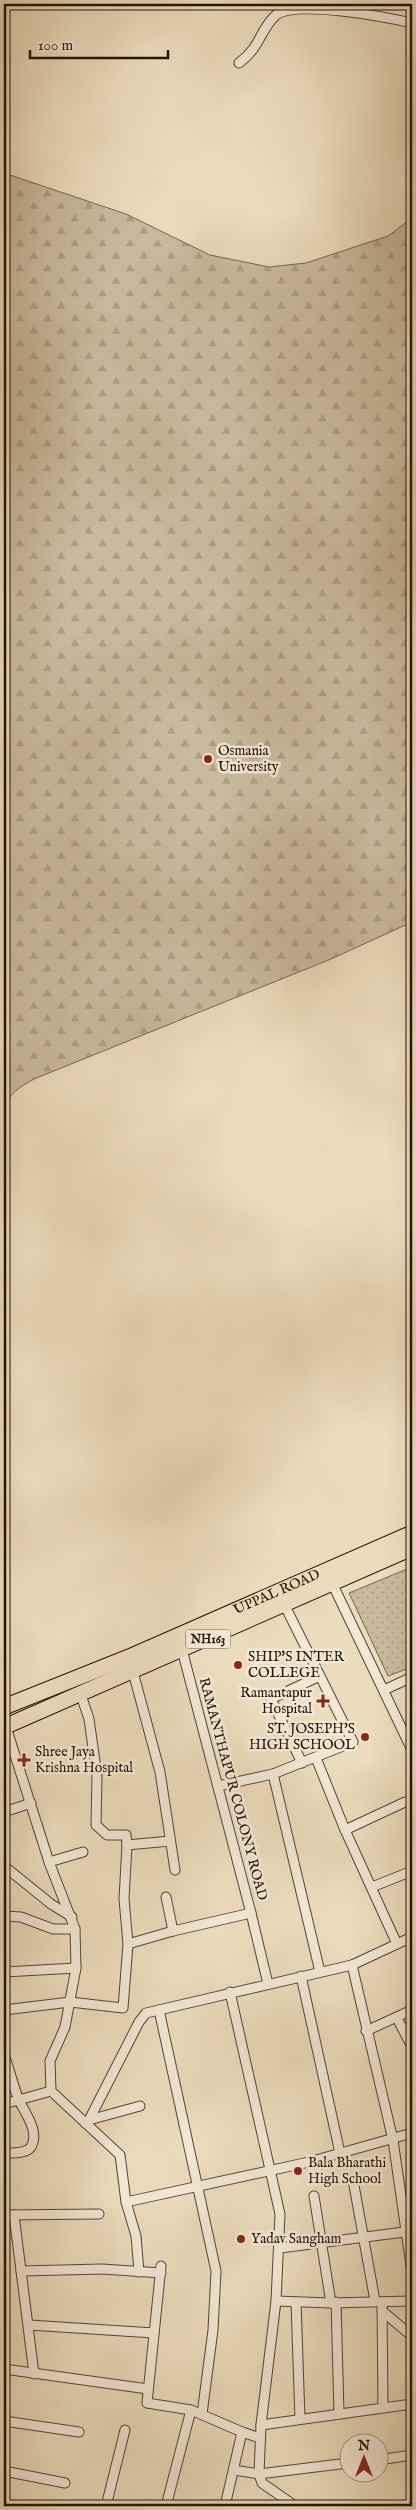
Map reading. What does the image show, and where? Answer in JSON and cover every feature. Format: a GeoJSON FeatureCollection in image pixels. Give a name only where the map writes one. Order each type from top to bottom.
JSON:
{"type":"FeatureCollection","features":[{"type":"Feature","properties":{"kind":"highway","name":"UPPAL ROAD"},"geometry":{"type":"LineString","coordinates":[[4,1707],[180,1643],[412,1533]]}},
{"type":"Feature","properties":{"kind":"highway","name":"NH163"},"geometry":{"type":"LineString","coordinates":[[5,1727],[133,1672],[180,1643],[284,1604],[412,1548]]}},
{"type":"Feature","properties":{"kind":"street"},"geometry":{"type":"LineString","coordinates":[[239,63],[257,47],[276,15],[287,8],[343,9],[412,23]]}},
{"type":"Feature","properties":{"kind":"street"},"geometry":{"type":"LineString","coordinates":[[332,1583],[412,1750]]}},
{"type":"Feature","properties":{"kind":"street"},"geometry":{"type":"LineString","coordinates":[[218,1786],[273,1774],[353,1742],[284,1604]]}},
{"type":"Feature","properties":{"kind":"street","name":"RAMANTHAPUR COLONY ROAD"},"geometry":{"type":"LineString","coordinates":[[128,1944],[173,1931],[251,1913],[180,1643]]}},
{"type":"Feature","properties":{"kind":"street"},"geometry":{"type":"LineString","coordinates":[[133,1672],[160,1772],[175,1870]]}},
{"type":"Feature","properties":{"kind":"street"},"geometry":{"type":"LineString","coordinates":[[302,1763],[271,1700],[320,1676]]}},
{"type":"Feature","properties":{"kind":"street"},"geometry":{"type":"LineString","coordinates":[[384,1690],[412,1677]]}},
{"type":"Feature","properties":{"kind":"street"},"geometry":{"type":"LineString","coordinates":[[4,2010],[70,2002],[123,2008],[128,1944],[124,1899],[126,1835],[107,1835],[96,1825],[97,1776],[89,1719],[81,1695]]}},
{"type":"Feature","properties":{"kind":"street"},"geometry":{"type":"LineString","coordinates":[[5,1727],[49,1862],[72,1917],[75,1929],[76,1968],[65,2027],[50,2060],[51,2091],[87,2122],[120,2155],[126,2202],[136,2236],[139,2272]]}},
{"type":"Feature","properties":{"kind":"street"},"geometry":{"type":"LineString","coordinates":[[316,1758],[345,1830],[397,1944]]}},
{"type":"Feature","properties":{"kind":"street"},"geometry":{"type":"LineString","coordinates":[[273,1774],[320,1972]]}},
{"type":"Feature","properties":{"kind":"street"},"geometry":{"type":"LineString","coordinates":[[345,1830],[405,1802]]}},
{"type":"Feature","properties":{"kind":"street"},"geometry":{"type":"LineString","coordinates":[[4,1812],[31,1803]]}},
{"type":"Feature","properties":{"kind":"street"},"geometry":{"type":"LineString","coordinates":[[127,1845],[170,1841]]}},
{"type":"Feature","properties":{"kind":"street"},"geometry":{"type":"LineString","coordinates":[[49,1862],[82,1852]]}},
{"type":"Feature","properties":{"kind":"street"},"geometry":{"type":"LineString","coordinates":[[4,1866],[44,1899],[72,1917]]}},
{"type":"Feature","properties":{"kind":"street"},"geometry":{"type":"LineString","coordinates":[[372,1887],[412,1871]]}},
{"type":"Feature","properties":{"kind":"street"},"geometry":{"type":"LineString","coordinates":[[166,1897],[173,1931]]}},
{"type":"Feature","properties":{"kind":"street"},"geometry":{"type":"LineString","coordinates":[[251,1913],[268,1984]]}},
{"type":"Feature","properties":{"kind":"street"},"geometry":{"type":"LineString","coordinates":[[4,1916],[21,1917],[53,1929],[75,1929]]}},
{"type":"Feature","properties":{"kind":"street"},"geometry":{"type":"LineString","coordinates":[[87,2122],[139,2022],[146,2013],[352,1965],[412,1937]]}},
{"type":"Feature","properties":{"kind":"street"},"geometry":{"type":"LineString","coordinates":[[352,1965],[366,2031],[394,2140],[410,2231],[412,2273]]}},
{"type":"Feature","properties":{"kind":"street"},"geometry":{"type":"LineString","coordinates":[[4,1972],[76,1968]]}},
{"type":"Feature","properties":{"kind":"street"},"geometry":{"type":"LineString","coordinates":[[301,1976],[340,2153]]}},
{"type":"Feature","properties":{"kind":"street"},"geometry":{"type":"LineString","coordinates":[[230,1992],[280,2214],[280,2248],[276,2301],[261,2425],[259,2474],[262,2483],[295,2506]]}},
{"type":"Feature","properties":{"kind":"street"},"geometry":{"type":"LineString","coordinates":[[159,2010],[216,2271],[213,2330],[202,2414]]}},
{"type":"Feature","properties":{"kind":"street"},"geometry":{"type":"LineString","coordinates":[[366,2031],[412,2010]]}},
{"type":"Feature","properties":{"kind":"street"},"geometry":{"type":"LineString","coordinates":[[397,2018],[412,2047]]}},
{"type":"Feature","properties":{"kind":"street"},"geometry":{"type":"LineString","coordinates":[[4,2054],[19,2100],[31,2124],[32,2146],[23,2151],[4,2154]]}},
{"type":"Feature","properties":{"kind":"street"},"geometry":{"type":"LineString","coordinates":[[4,2104],[51,2091]]}},
{"type":"Feature","properties":{"kind":"street"},"geometry":{"type":"LineString","coordinates":[[87,2122],[140,2106]]}},
{"type":"Feature","properties":{"kind":"street"},"geometry":{"type":"LineString","coordinates":[[126,2202],[197,2185],[271,2171],[394,2140],[412,2133]]}},
{"type":"Feature","properties":{"kind":"street"},"geometry":{"type":"LineString","coordinates":[[353,2180],[362,2237],[379,2304],[383,2408]]}},
{"type":"Feature","properties":{"kind":"street"},"geometry":{"type":"LineString","coordinates":[[314,2196],[320,2244],[334,2303],[339,2414]]}},
{"type":"Feature","properties":{"kind":"street"},"geometry":{"type":"LineString","coordinates":[[4,2215],[99,2214]]}},
{"type":"Feature","properties":{"kind":"street"},"geometry":{"type":"LineString","coordinates":[[14,2215],[34,2374]]}},
{"type":"Feature","properties":{"kind":"street"},"geometry":{"type":"LineString","coordinates":[[280,2248],[410,2231]]}},
{"type":"Feature","properties":{"kind":"street"},"geometry":{"type":"LineString","coordinates":[[21,2271],[102,2269],[139,2272],[161,2270],[147,2403],[191,2410],[260,2438]]}},
{"type":"Feature","properties":{"kind":"street"},"geometry":{"type":"LineString","coordinates":[[276,2301],[379,2304],[412,2301]]}},
{"type":"Feature","properties":{"kind":"street"},"geometry":{"type":"LineString","coordinates":[[296,2302],[300,2419]]}},
{"type":"Feature","properties":{"kind":"street"},"geometry":{"type":"LineString","coordinates":[[379,2304],[412,2336]]}},
{"type":"Feature","properties":{"kind":"street"},"geometry":{"type":"LineString","coordinates":[[29,2325],[154,2333]]}},
{"type":"Feature","properties":{"kind":"street"},"geometry":{"type":"LineString","coordinates":[[4,2369],[148,2389]]}},
{"type":"Feature","properties":{"kind":"street"},"geometry":{"type":"LineString","coordinates":[[261,2425],[412,2404]]}},
{"type":"Feature","properties":{"kind":"street"},"geometry":{"type":"LineString","coordinates":[[166,2506],[191,2410]]}},
{"type":"Feature","properties":{"kind":"street"},"geometry":{"type":"LineString","coordinates":[[4,2421],[79,2432]]}},
{"type":"Feature","properties":{"kind":"street"},"geometry":{"type":"LineString","coordinates":[[106,2506],[125,2430]]}},
{"type":"Feature","properties":{"kind":"street"},"geometry":{"type":"LineString","coordinates":[[225,2506],[242,2432]]}},
{"type":"Feature","properties":{"kind":"street"},"geometry":{"type":"LineString","coordinates":[[388,2459],[412,2456]]}},
{"type":"Feature","properties":{"kind":"street"},"geometry":{"type":"LineString","coordinates":[[234,2470],[259,2474],[338,2464]]}},
{"type":"Feature","properties":{"kind":"street"},"geometry":{"type":"LineString","coordinates":[[4,2471],[65,2483]]}},
{"type":"Feature","properties":{"kind":"green space"},"geometry":{"type":"Polygon","coordinates":[[[4,173],[126,214],[210,255],[269,267],[306,263],[388,236],[412,218],[412,922],[331,959],[34,1079],[12,1095],[4,1109],[4,173]]]}},
{"type":"Feature","properties":{"kind":"green space"},"geometry":{"type":"Polygon","coordinates":[[[412,1567],[412,1667],[388,1676],[349,1593],[412,1567]]]}},
{"type":"Feature","properties":{"kind":"place","name":"Osmania University"},"geometry":{"type":"Point","coordinates":[208,759]}},
{"type":"Feature","properties":{"kind":"place","name":"SHIP'S INTER COLLEGE"},"geometry":{"type":"Point","coordinates":[238,1665]}},
{"type":"Feature","properties":{"kind":"place","name":"Ramantapur Hospital"},"geometry":{"type":"Point","coordinates":[323,1701]}},
{"type":"Feature","properties":{"kind":"place","name":"ST. JOSEPH'S HIGH SCHOOL"},"geometry":{"type":"Point","coordinates":[365,1737]}},
{"type":"Feature","properties":{"kind":"place","name":"Shree Jaya Krishna Hospital"},"geometry":{"type":"Point","coordinates":[24,1760]}},
{"type":"Feature","properties":{"kind":"place","name":"Bala Bharathi High School"},"geometry":{"type":"Point","coordinates":[298,2171]}},
{"type":"Feature","properties":{"kind":"place","name":"Yadav Sangham"},"geometry":{"type":"Point","coordinates":[241,2239]}}]}
